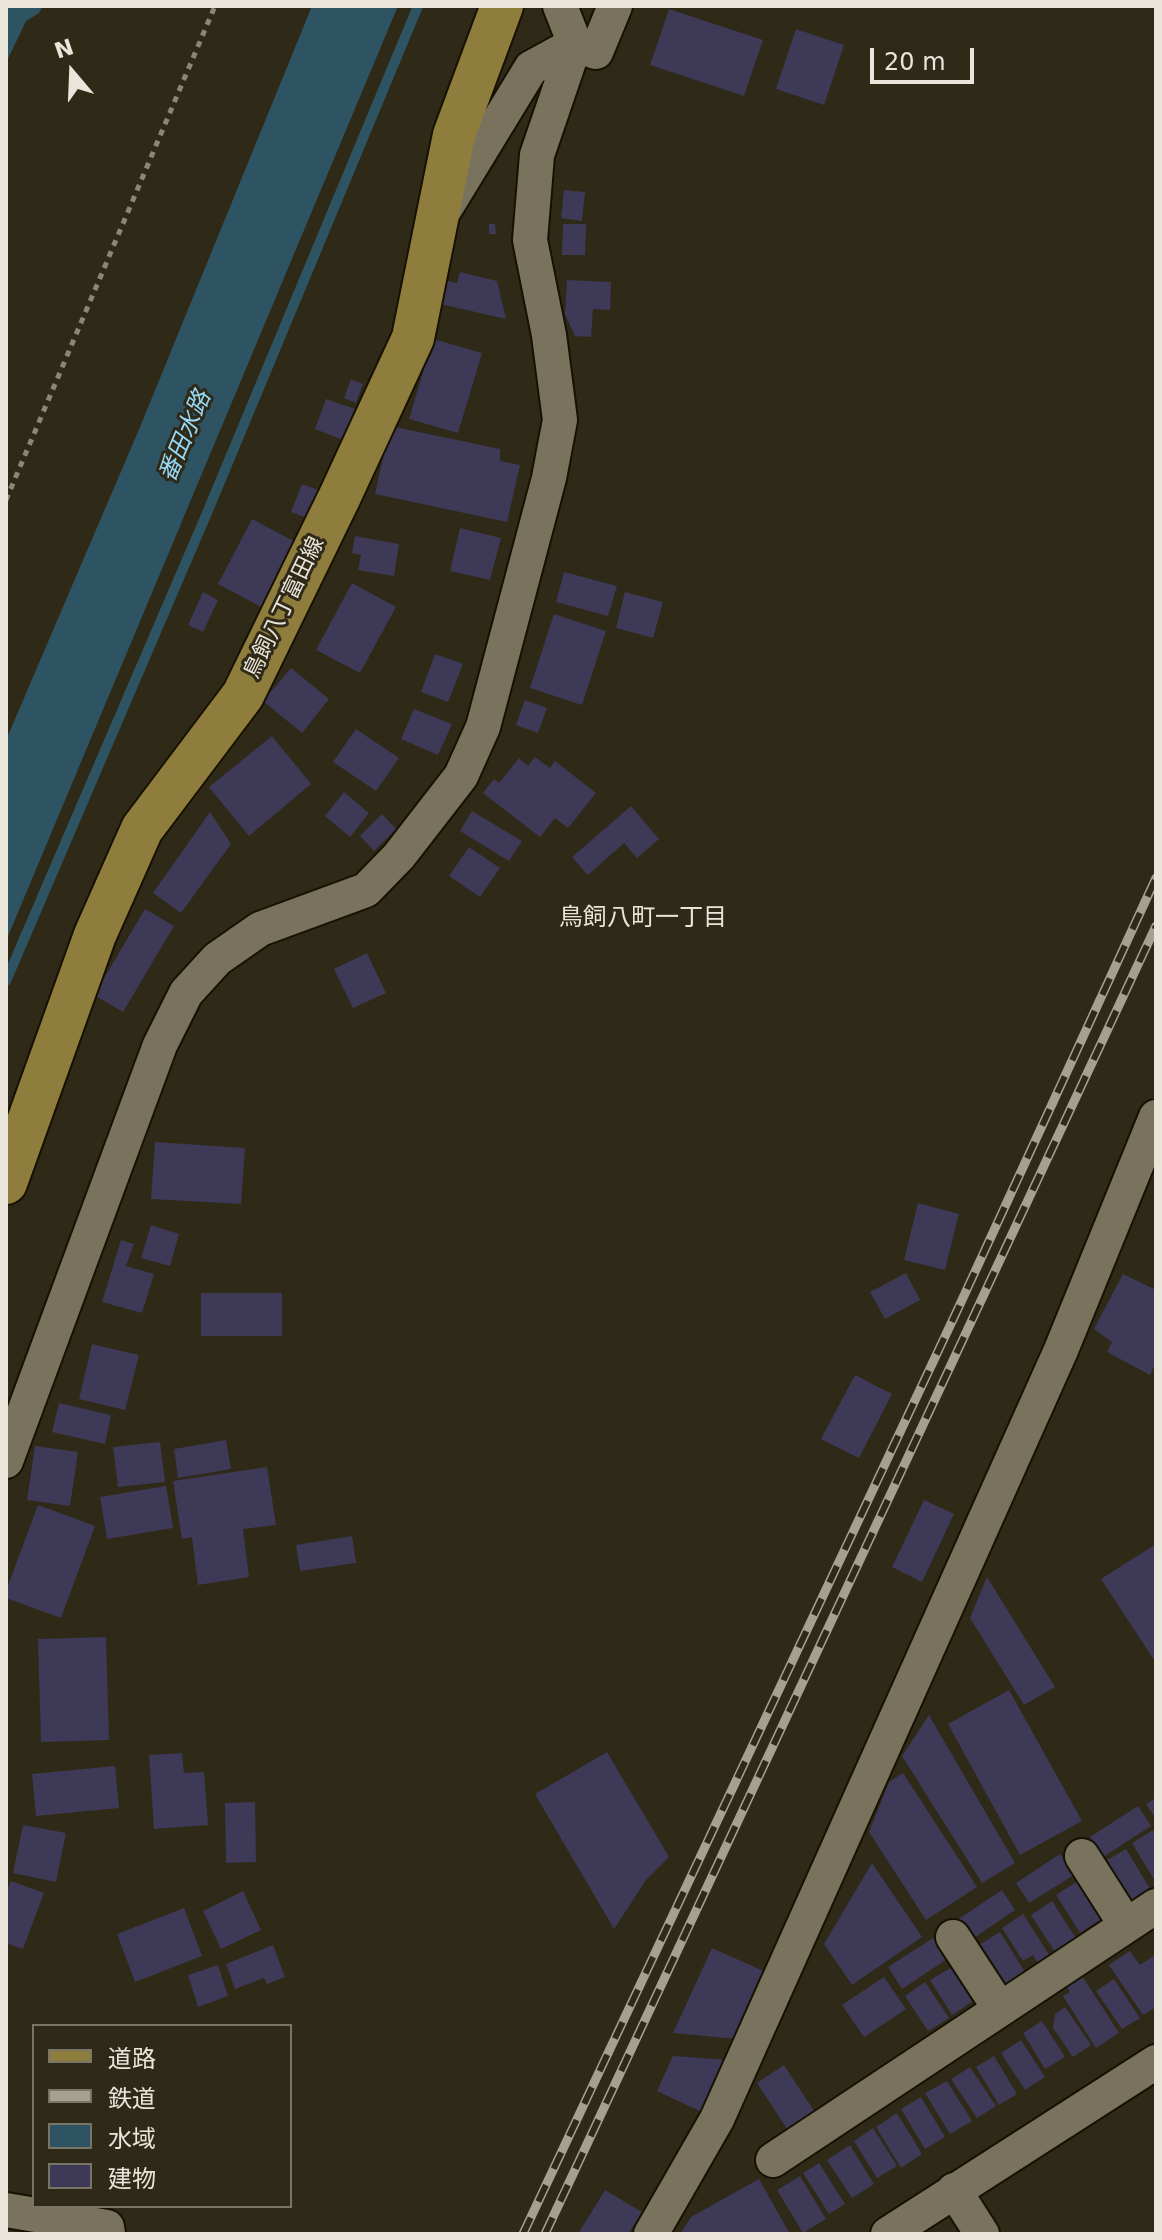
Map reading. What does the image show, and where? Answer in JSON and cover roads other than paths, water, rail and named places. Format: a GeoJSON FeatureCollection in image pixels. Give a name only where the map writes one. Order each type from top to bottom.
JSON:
{"type":"FeatureCollection","features":[{"type":"Feature","properties":{"kind":"main road","name":"鳥飼八丁富田線"},"geometry":{"type":"LineString","coordinates":[[6,1183],[95,935],[142,829],[243,695],[413,338],[454,135],[502,6]]}},
{"type":"Feature","properties":{"kind":"street"},"geometry":{"type":"LineString","coordinates":[[6,1461],[160,1045],[186,993],[217,959],[260,929],[366,890],[399,856],[461,776],[483,727],[549,478],[560,420],[549,335],[530,240],[537,155],[575,44],[560,6]]}},
{"type":"Feature","properties":{"kind":"street"},"geometry":{"type":"LineString","coordinates":[[436,223],[531,68],[575,44],[596,52],[615,6]]}},
{"type":"Feature","properties":{"kind":"street"},"geometry":{"type":"LineString","coordinates":[[651,2234],[717,2119],[1061,1350],[1145,1182],[1156,1117]]}},
{"type":"Feature","properties":{"kind":"street"},"geometry":{"type":"LineString","coordinates":[[1082,1856],[1126,1925]]}},
{"type":"Feature","properties":{"kind":"street"},"geometry":{"type":"LineString","coordinates":[[773,2160],[1156,1906]]}},
{"type":"Feature","properties":{"kind":"street"},"geometry":{"type":"LineString","coordinates":[[953,1937],[1000,2009]]}},
{"type":"Feature","properties":{"kind":"street"},"geometry":{"type":"LineString","coordinates":[[888,2234],[1156,2062]]}},
{"type":"Feature","properties":{"kind":"street"},"geometry":{"type":"LineString","coordinates":[[954,2190],[982,2234]]}},
{"type":"Feature","properties":{"kind":"street"},"geometry":{"type":"LineString","coordinates":[[6,2210],[107,2227],[108,2234]]}},
{"type":"Feature","properties":{"kind":"water"},"geometry":{"type":"Polygon","coordinates":[[[6,6],[43,6],[39,13],[26,21],[6,63],[6,6]]]}},
{"type":"Feature","properties":{"kind":"water","name":"番田水路"},"geometry":{"type":"Polygon","coordinates":[[[312,6],[398,6],[6,941],[6,740],[140,427],[312,6]]]}},
{"type":"Feature","properties":{"kind":"waterway"},"geometry":{"type":"LineString","coordinates":[[6,981],[207,513],[418,6]]}},
{"type":"Feature","properties":{"kind":"railway"},"geometry":{"type":"LineString","coordinates":[[523,2234],[956,1313],[1156,878]]}},
{"type":"Feature","properties":{"kind":"railway"},"geometry":{"type":"LineString","coordinates":[[545,2234],[1156,926]]}},
{"type":"Feature","properties":{"kind":"district","name":"鳥飼八町一丁目"},"geometry":{"type":"Point","coordinates":[643,919]}}]}
